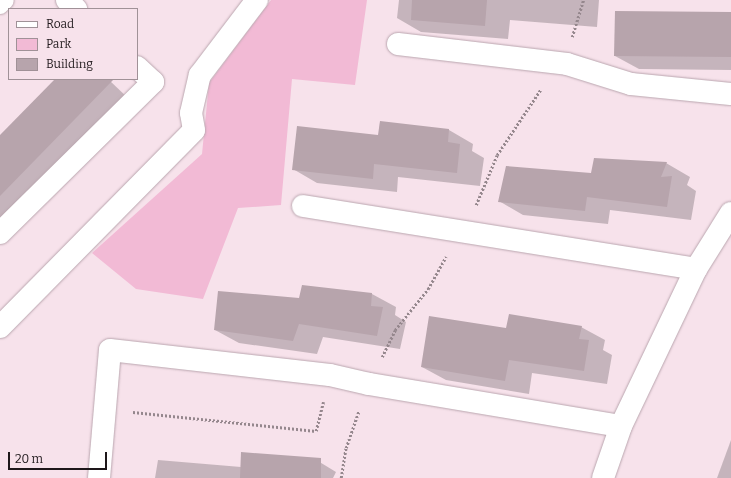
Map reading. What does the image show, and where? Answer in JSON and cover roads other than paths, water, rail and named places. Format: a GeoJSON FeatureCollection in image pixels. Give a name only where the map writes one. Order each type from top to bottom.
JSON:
{"type":"FeatureCollection","features":[{"type":"Feature","properties":{"kind":"street"},"geometry":{"type":"LineString","coordinates":[[67,0],[75,8]]}},
{"type":"Feature","properties":{"kind":"street"},"geometry":{"type":"LineString","coordinates":[[0,327],[194,130],[191,113],[200,75],[256,0]]}},
{"type":"Feature","properties":{"kind":"street"},"geometry":{"type":"LineString","coordinates":[[398,44],[567,64],[631,84],[731,94]]}},
{"type":"Feature","properties":{"kind":"street"},"geometry":{"type":"LineString","coordinates":[[0,233],[153,82],[138,68]]}},
{"type":"Feature","properties":{"kind":"street"},"geometry":{"type":"LineString","coordinates":[[303,206],[696,269]]}},
{"type":"Feature","properties":{"kind":"street"},"geometry":{"type":"LineString","coordinates":[[603,478],[622,426],[696,269],[731,213]]}},
{"type":"Feature","properties":{"kind":"street"},"geometry":{"type":"LineString","coordinates":[[99,478],[103,408],[110,350],[330,375],[368,384],[622,426]]}},
{"type":"Feature","properties":{"kind":"lane"},"geometry":{"type":"LineString","coordinates":[[0,6],[6,0]]}}]}
